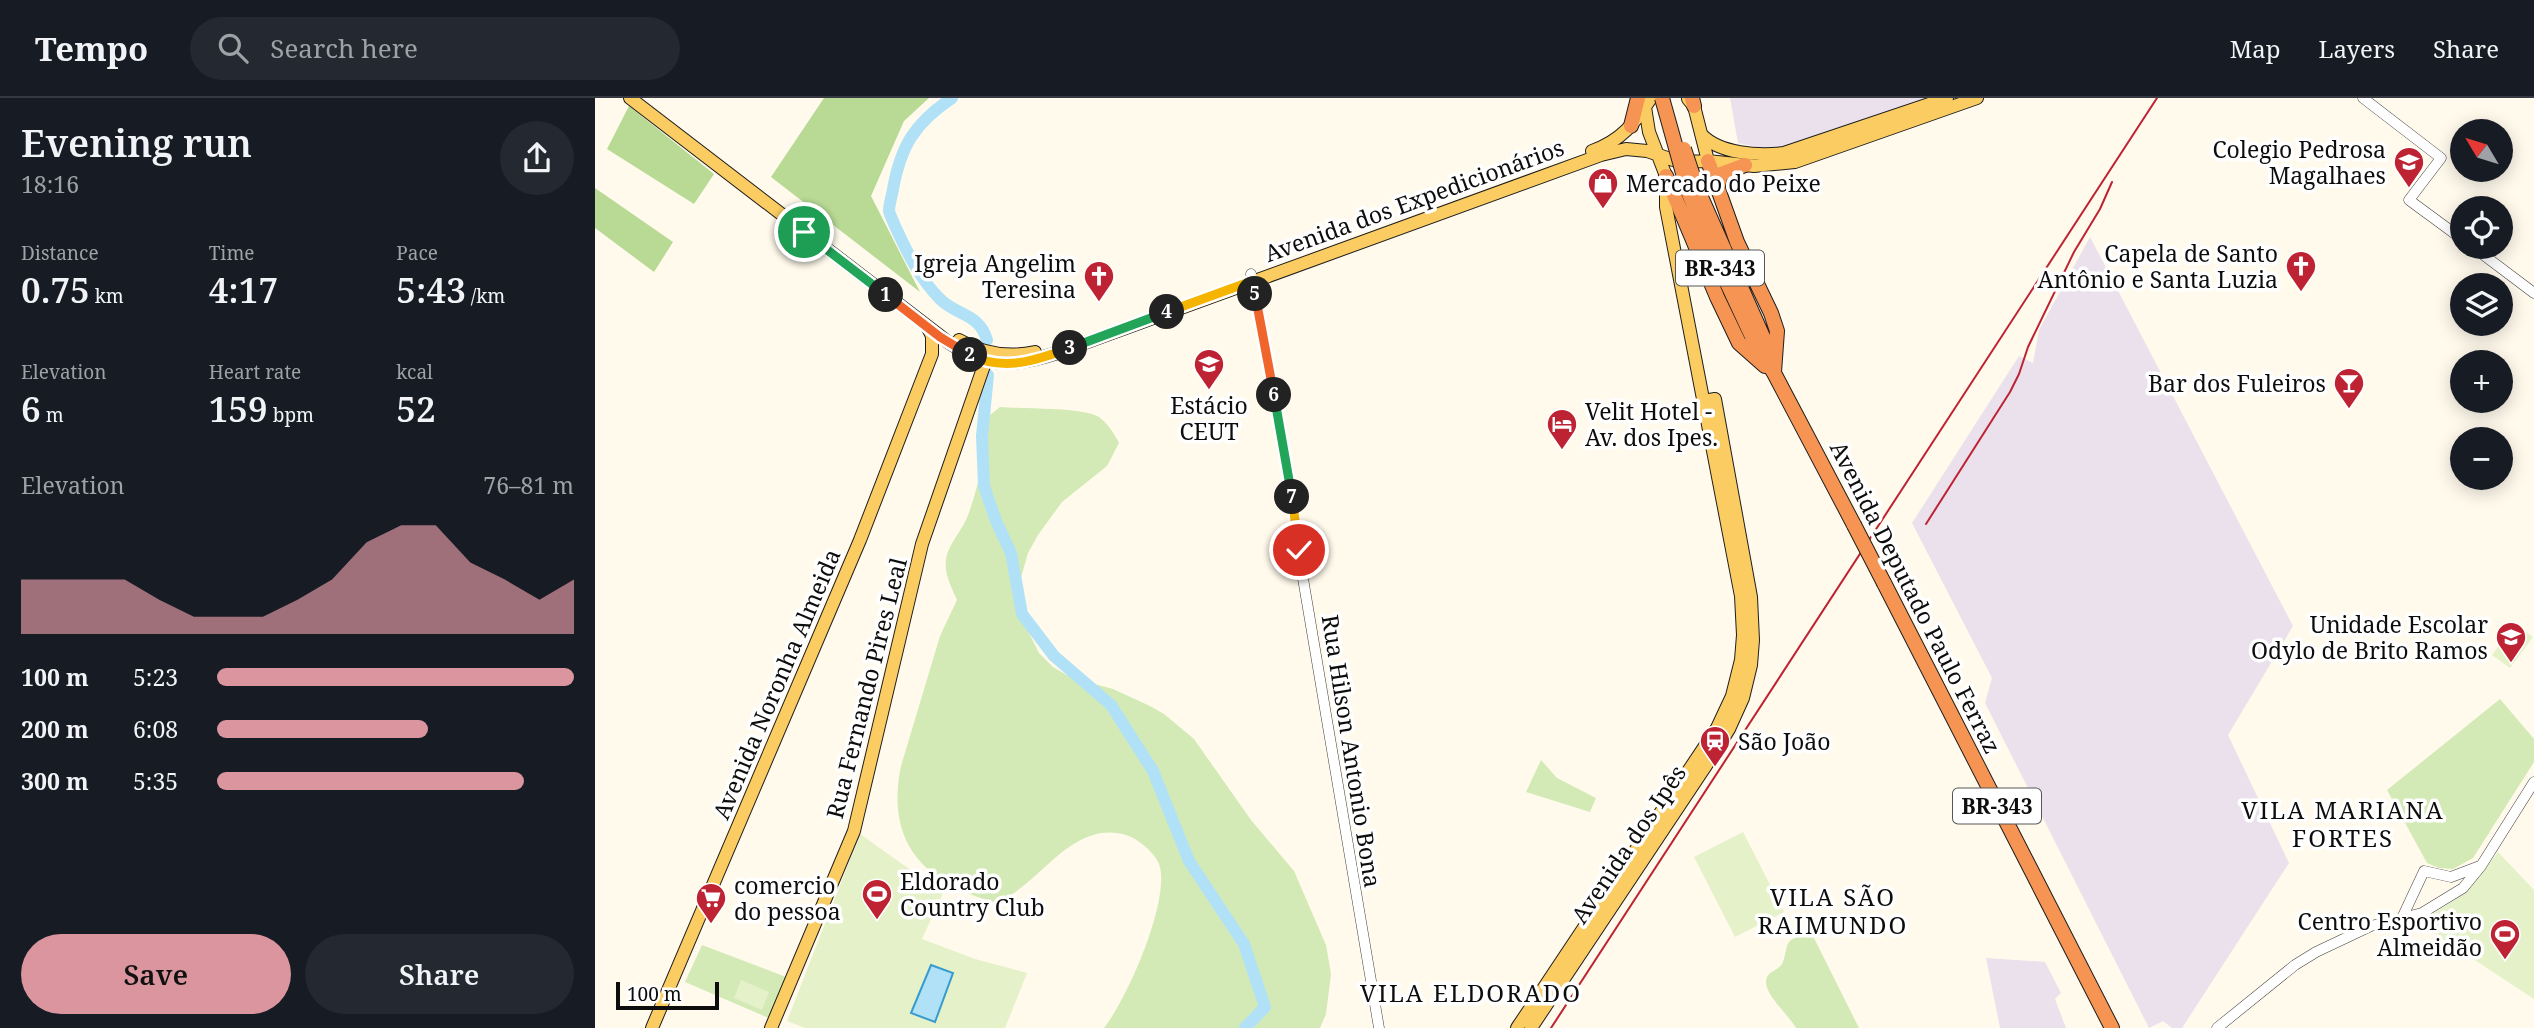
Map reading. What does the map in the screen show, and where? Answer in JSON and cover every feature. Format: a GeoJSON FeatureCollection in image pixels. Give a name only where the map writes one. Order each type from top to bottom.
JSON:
{"type":"FeatureCollection","features":[{"type":"Feature","properties":{"kind":"highway","name":"Avenida Deputado Paulo Ferraz"},"geometry":{"type":"LineString","coordinates":[[1661,98],[1693,190]]}},
{"type":"Feature","properties":{"kind":"highway","name":"Avenida Deputado Paulo Ferraz"},"geometry":{"type":"LineString","coordinates":[[1671,98],[1707,240],[1755,343],[1774,373],[1854,525],[2112,1028]]}},
{"type":"Feature","properties":{"kind":"highway"},"geometry":{"type":"LineString","coordinates":[[1632,126],[1645,100]]}},
{"type":"Feature","properties":{"kind":"highway"},"geometry":{"type":"LineString","coordinates":[[1707,161],[1717,191],[1777,331],[1774,373]]}},
{"type":"Feature","properties":{"kind":"highway"},"geometry":{"type":"LineString","coordinates":[[1717,191],[1721,174],[1745,165]]}},
{"type":"Feature","properties":{"kind":"highway"},"geometry":{"type":"LineString","coordinates":[[1666,176],[1739,343],[1774,373]]}},
{"type":"Feature","properties":{"kind":"main road","name":"Avenida dos Expedicionários"},"geometry":{"type":"LineString","coordinates":[[630,98],[928,328],[986,357],[1039,351],[1600,152]]}},
{"type":"Feature","properties":{"kind":"main road","name":"Avenida dos Expedicionários"},"geometry":{"type":"LineString","coordinates":[[641,98],[953,341]]}},
{"type":"Feature","properties":{"kind":"main road"},"geometry":{"type":"LineString","coordinates":[[1701,134],[1709,142],[1725,148],[1753,153],[1784,153],[1947,98]]}},
{"type":"Feature","properties":{"kind":"main road"},"geometry":{"type":"LineString","coordinates":[[1600,152],[1638,149],[1667,159],[1774,165],[1807,159],[1977,98]]}},
{"type":"Feature","properties":{"kind":"main road","name":"Avenida dos Ipês"},"geometry":{"type":"LineString","coordinates":[[1531,1028],[1717,728],[1732,696],[1741,660],[1741,596],[1666,207],[1666,176],[1649,132],[1645,100]]}},
{"type":"Feature","properties":{"kind":"main road"},"geometry":{"type":"LineString","coordinates":[[1691,101],[1707,161]]}},
{"type":"Feature","properties":{"kind":"main road"},"geometry":{"type":"LineString","coordinates":[[1600,152],[1632,126]]}},
{"type":"Feature","properties":{"kind":"main road"},"geometry":{"type":"LineString","coordinates":[[1686,161],[1695,150],[1701,134]]}},
{"type":"Feature","properties":{"kind":"main road"},"geometry":{"type":"LineString","coordinates":[[928,328],[932,336],[932,355]]}},
{"type":"Feature","properties":{"kind":"main road"},"geometry":{"type":"LineString","coordinates":[[932,355],[953,341]]}},
{"type":"Feature","properties":{"kind":"main road","name":"Avenida Noronha Almeida"},"geometry":{"type":"LineString","coordinates":[[652,1028],[855,553],[932,355]]}},
{"type":"Feature","properties":{"kind":"main road","name":"Rua Fernando Pires Leal"},"geometry":{"type":"LineString","coordinates":[[771,1028],[854,831],[922,544],[986,357]]}},
{"type":"Feature","properties":{"kind":"main road","name":"Avenida dos Ipês"},"geometry":{"type":"LineString","coordinates":[[1517,1028],[1607,904]]}},
{"type":"Feature","properties":{"kind":"street"},"geometry":{"type":"LineString","coordinates":[[2363,98],[2441,158],[2409,200],[2450,230]]}},
{"type":"Feature","properties":{"kind":"street"},"geometry":{"type":"LineString","coordinates":[[2489,259],[2534,293]]}},
{"type":"Feature","properties":{"kind":"street","name":"Rua Hilson Antonio Bona"},"geometry":{"type":"LineString","coordinates":[[1251,277],[1289,474],[1299,550],[1379,1028]]}},
{"type":"Feature","properties":{"kind":"street"},"geometry":{"type":"LineString","coordinates":[[2217,1028],[2276,980],[2316,952],[2371,926],[2422,913],[2451,897],[2470,881],[2481,866],[2534,782]]}},
{"type":"Feature","properties":{"kind":"street"},"geometry":{"type":"LineString","coordinates":[[2402,918],[2424,871],[2451,877],[2481,866]]}},
{"type":"Feature","properties":{"kind":"shaded area"},"geometry":{"type":"Polygon","coordinates":[[[1730,98],[1929,98],[1771,150],[1738,143],[1730,98]]]}},
{"type":"Feature","properties":{"kind":"shaded area"},"geometry":{"type":"Polygon","coordinates":[[[2090,237],[2293,626],[2228,735],[2289,863],[2182,1028],[2172,1028],[2163,1021],[2149,1028],[1985,703],[1992,678],[1912,523],[2019,356],[2033,363],[2039,330],[2090,237]]]}},
{"type":"Feature","properties":{"kind":"shaded area"},"geometry":{"type":"Polygon","coordinates":[[[1986,958],[2045,962],[2061,993],[2055,999],[2066,1028],[2000,1028],[1986,958]]]}},
{"type":"Feature","properties":{"kind":"green space"},"geometry":{"type":"Polygon","coordinates":[[[824,98],[929,98],[904,121],[871,196],[920,292],[771,177],[824,98]]]}},
{"type":"Feature","properties":{"kind":"green space"},"geometry":{"type":"Polygon","coordinates":[[[629,106],[714,174],[694,204],[607,149],[629,106]]]}},
{"type":"Feature","properties":{"kind":"green space"},"geometry":{"type":"Polygon","coordinates":[[[595,188],[673,242],[654,272],[595,228],[595,188]]]}},
{"type":"Feature","properties":{"kind":"green space"},"geometry":{"type":"Polygon","coordinates":[[[1000,407],[1091,414],[1105,423],[1119,443],[1107,466],[1062,502],[1038,535],[1028,553],[1021,578],[1021,617],[1039,653],[1053,667],[1072,678],[1113,689],[1150,706],[1194,739],[1251,820],[1294,871],[1326,945],[1331,974],[1326,1014],[1320,1028],[1104,1028],[1143,954],[1160,891],[1161,869],[1157,861],[1149,850],[1133,838],[1112,832],[1077,842],[1014,893],[994,902],[969,894],[930,871],[915,855],[905,837],[899,817],[901,766],[940,636],[957,600],[947,575],[946,559],[966,521],[976,490],[990,415],[1000,407]]]}},
{"type":"Feature","properties":{"kind":"green space"},"geometry":{"type":"Polygon","coordinates":[[[2515,624],[2533,637],[2510,668],[2492,655],[2515,624]]]}},
{"type":"Feature","properties":{"kind":"green space"},"geometry":{"type":"Polygon","coordinates":[[[2500,699],[2534,739],[2534,762],[2473,858],[2453,869],[2439,868],[2427,863],[2387,790],[2500,699]]]}},
{"type":"Feature","properties":{"kind":"green space"},"geometry":{"type":"Polygon","coordinates":[[[1541,760],[1557,778],[1596,798],[1590,812],[1526,792],[1541,760]]]}},
{"type":"Feature","properties":{"kind":"green space"},"geometry":{"type":"Polygon","coordinates":[[[1743,832],[1784,912],[1735,937],[1694,857],[1743,832]]]}},
{"type":"Feature","properties":{"kind":"green space","name":"Eldorado Country Club"},"geometry":{"type":"Polygon","coordinates":[[[860,834],[943,893],[922,939],[975,959],[1027,973],[1005,1028],[805,1028],[787,1021],[860,834]]]}},
{"type":"Feature","properties":{"kind":"green space","name":"Centro Esportivo Almeidão"},"geometry":{"type":"Polygon","coordinates":[[[2498,852],[2534,890],[2534,999],[2417,922],[2463,893],[2498,852]]]}},
{"type":"Feature","properties":{"kind":"green space"},"geometry":{"type":"Polygon","coordinates":[[[1804,935],[1814,938],[1859,1028],[1796,1028],[1771,996],[1766,983],[1767,977],[1782,965],[1790,941],[1804,935]]]}},
{"type":"Feature","properties":{"kind":"green space"},"geometry":{"type":"Polygon","coordinates":[[[702,945],[786,977],[771,1019],[685,982],[702,945]]]}},
{"type":"Feature","properties":{"kind":"green space"},"geometry":{"type":"Polygon","coordinates":[[[741,980],[769,992],[762,1010],[734,998],[741,980]]]}},
{"type":"Feature","properties":{"kind":"water"},"geometry":{"type":"Polygon","coordinates":[[[931,965],[953,973],[935,1022],[911,1013],[931,965]]]}},
{"type":"Feature","properties":{"kind":"waterway"},"geometry":{"type":"LineString","coordinates":[[952,98],[919,126],[905,147],[896,173],[889,211],[909,255],[926,282],[947,305],[979,325],[987,340]]}},
{"type":"Feature","properties":{"kind":"waterway"},"geometry":{"type":"LineString","coordinates":[[988,375],[982,436],[984,486],[1011,553],[1022,614],[1054,656],[1111,705],[1153,771],[1189,861],[1244,944],[1265,1007],[1245,1028]]}},
{"type":"Feature","properties":{"kind":"railway"},"geometry":{"type":"LineString","coordinates":[[1551,1028],[2157,98]]}},
{"type":"Feature","properties":{"kind":"railway"},"geometry":{"type":"LineString","coordinates":[[1926,524],[2010,392],[2028,347],[2074,252],[2100,209],[2112,182]]}},
{"type":"Feature","properties":{"kind":"place","name":"Colegio Pedrosa Magalhaes"},"geometry":{"type":"Point","coordinates":[2409,189]}},
{"type":"Feature","properties":{"kind":"place","name":"Mercado do Peixe"},"geometry":{"type":"Point","coordinates":[1603,210]}},
{"type":"Feature","properties":{"kind":"place","name":"Capela de Santo Antônio e Santa Luzia"},"geometry":{"type":"Point","coordinates":[2301,293]}},
{"type":"Feature","properties":{"kind":"place","name":"Igreja Angelim Teresina"},"geometry":{"type":"Point","coordinates":[1099,303]}},
{"type":"Feature","properties":{"kind":"place","name":"Estácio CEUT"},"geometry":{"type":"Point","coordinates":[1209,391]}},
{"type":"Feature","properties":{"kind":"place","name":"Bar dos Fuleiros"},"geometry":{"type":"Point","coordinates":[2349,410]}},
{"type":"Feature","properties":{"kind":"place","name":"Velit Hotel - Av. dos Ipes."},"geometry":{"type":"Point","coordinates":[1562,451]}},
{"type":"Feature","properties":{"kind":"place","name":"Unidade Escolar Odylo de Brito Ramos"},"geometry":{"type":"Point","coordinates":[2511,664]}},
{"type":"Feature","properties":{"kind":"place","name":"São João"},"geometry":{"type":"Point","coordinates":[1715,768]}},
{"type":"Feature","properties":{"kind":"place","name":"Eldorado Country Club"},"geometry":{"type":"Point","coordinates":[877,921]}},
{"type":"Feature","properties":{"kind":"place","name":"comercio do pessoa"},"geometry":{"type":"Point","coordinates":[711,925]}},
{"type":"Feature","properties":{"kind":"place","name":"Centro Esportivo Almeidão"},"geometry":{"type":"Point","coordinates":[2505,961]}},
{"type":"Feature","properties":{"kind":"district","name":"VILA MARIANA FORTES"},"geometry":{"type":"Point","coordinates":[2343,823]}},
{"type":"Feature","properties":{"kind":"district","name":"VILA SÃO RAIMUNDO"},"geometry":{"type":"Point","coordinates":[1833,910]}},
{"type":"Feature","properties":{"kind":"district","name":"VILA ELDORADO"},"geometry":{"type":"Point","coordinates":[1471,992]}},
{"type":"Feature","properties":{"kind":"route"},"geometry":{"type":"LineString","coordinates":[[804,232],[954,347],[975,358],[1000,364],[1033,361],[1252,281],[1289,474],[1299,550]]}}]}
